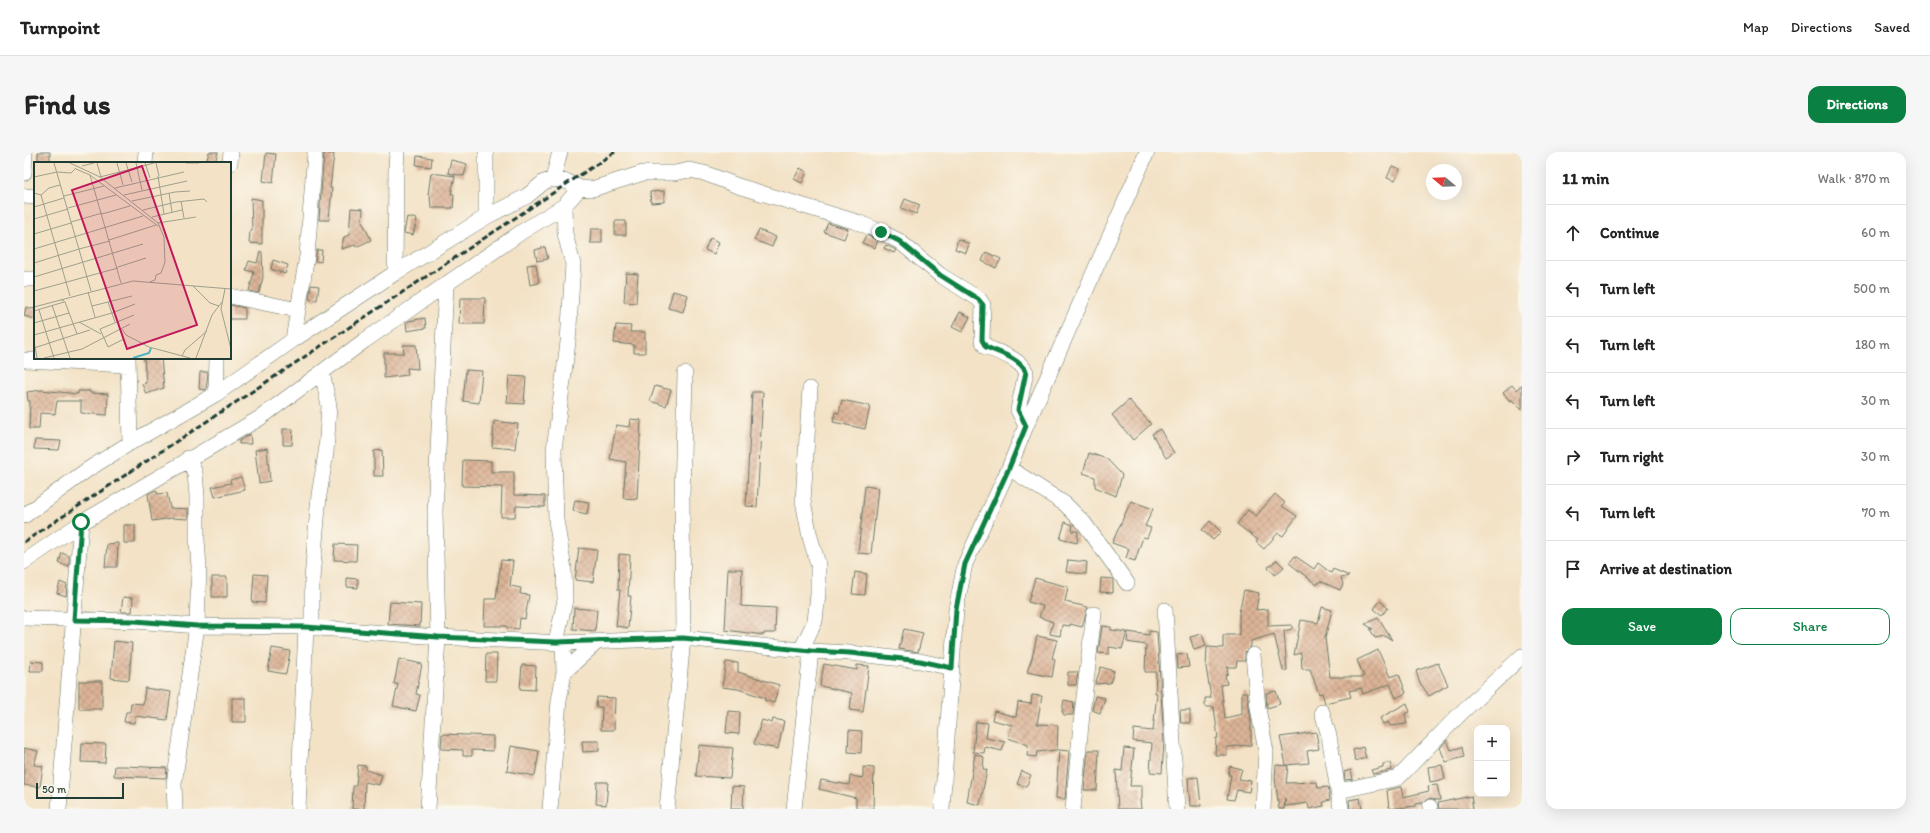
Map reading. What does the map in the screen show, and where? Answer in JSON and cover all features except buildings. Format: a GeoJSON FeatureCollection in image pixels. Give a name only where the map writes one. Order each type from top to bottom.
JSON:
{"type":"FeatureCollection","features":[{"type":"Feature","properties":{"kind":"street"},"geometry":{"type":"LineString","coordinates":[[24,173],[25,152]]}},
{"type":"Feature","properties":{"kind":"street"},"geometry":{"type":"LineString","coordinates":[[145,162],[146,152]]}},
{"type":"Feature","properties":{"kind":"street"},"geometry":{"type":"LineString","coordinates":[[230,162],[231,152]]}},
{"type":"Feature","properties":{"kind":"street"},"geometry":{"type":"LineString","coordinates":[[293,340],[308,256],[315,152]]}},
{"type":"Feature","properties":{"kind":"street"},"geometry":{"type":"LineString","coordinates":[[395,273],[397,152]]}},
{"type":"Feature","properties":{"kind":"street"},"geometry":{"type":"LineString","coordinates":[[486,152],[486,217]]}},
{"type":"Feature","properties":{"kind":"street"},"geometry":{"type":"LineString","coordinates":[[553,179],[560,152]]}},
{"type":"Feature","properties":{"kind":"street"},"geometry":{"type":"LineString","coordinates":[[942,809],[956,609],[965,564],[1009,468],[1026,426],[1147,152]]}},
{"type":"Feature","properties":{"kind":"street"},"geometry":{"type":"LineString","coordinates":[[24,516],[87,470],[130,443],[216,394],[293,340],[395,273],[486,217],[527,196],[544,182],[553,179],[568,182],[580,188],[592,189],[643,173],[675,173],[689,170],[704,173],[802,207],[860,223],[899,241],[940,275],[978,299],[983,305],[982,340],[986,347],[1014,359],[1023,366],[1026,372],[1018,410],[1026,426]]}},
{"type":"Feature","properties":{"kind":"street"},"geometry":{"type":"LineString","coordinates":[[24,562],[81,522],[188,458],[260,418],[364,341],[523,231],[564,206],[580,188]]}},
{"type":"Feature","properties":{"kind":"street"},"geometry":{"type":"LineString","coordinates":[[24,196],[34,197]]}},
{"type":"Feature","properties":{"kind":"street"},"geometry":{"type":"LineString","coordinates":[[550,809],[559,701],[564,672],[560,643],[564,600],[564,569],[556,520],[554,450],[568,342],[573,264],[565,234],[564,206]]}},
{"type":"Feature","properties":{"kind":"street"},"geometry":{"type":"LineString","coordinates":[[428,809],[438,637],[434,512],[446,284]]}},
{"type":"Feature","properties":{"kind":"street"},"geometry":{"type":"LineString","coordinates":[[231,296],[298,310]]}},
{"type":"Feature","properties":{"kind":"street"},"geometry":{"type":"LineString","coordinates":[[216,394],[217,359]]}},
{"type":"Feature","properties":{"kind":"street"},"geometry":{"type":"LineString","coordinates":[[24,360],[128,361],[130,443]]}},
{"type":"Feature","properties":{"kind":"street"},"geometry":{"type":"LineString","coordinates":[[298,809],[312,580],[319,495],[326,453],[329,406],[322,372]]}},
{"type":"Feature","properties":{"kind":"street"},"geometry":{"type":"LineString","coordinates":[[667,809],[683,638],[682,497],[685,374]]}},
{"type":"Feature","properties":{"kind":"street"},"geometry":{"type":"LineString","coordinates":[[794,809],[806,651],[815,621],[818,594],[818,564],[810,537],[804,501],[810,389]]}},
{"type":"Feature","properties":{"kind":"street"},"geometry":{"type":"LineString","coordinates":[[175,809],[174,784],[197,626],[199,566],[197,540],[197,496],[195,473],[188,458]]}},
{"type":"Feature","properties":{"kind":"street"},"geometry":{"type":"LineString","coordinates":[[1009,468],[1065,504],[1084,523],[1127,583]]}},
{"type":"Feature","properties":{"kind":"street"},"geometry":{"type":"LineString","coordinates":[[59,809],[81,522]]}},
{"type":"Feature","properties":{"kind":"street"},"geometry":{"type":"LineString","coordinates":[[1165,610],[1177,809]]}},
{"type":"Feature","properties":{"kind":"street"},"geometry":{"type":"LineString","coordinates":[[1073,809],[1082,714],[1094,614]]}},
{"type":"Feature","properties":{"kind":"street"},"geometry":{"type":"LineString","coordinates":[[24,618],[135,621],[197,626],[309,628],[438,637],[560,643],[683,638],[806,651],[850,653],[920,661],[952,668]]}},
{"type":"Feature","properties":{"kind":"street"},"geometry":{"type":"LineString","coordinates":[[564,672],[598,641]]}},
{"type":"Feature","properties":{"kind":"street"},"geometry":{"type":"LineString","coordinates":[[1253,655],[1258,708],[1266,751],[1263,809]]}},
{"type":"Feature","properties":{"kind":"street"},"geometry":{"type":"LineString","coordinates":[[1339,791],[1398,778],[1460,714],[1522,656]]}},
{"type":"Feature","properties":{"kind":"street"},"geometry":{"type":"LineString","coordinates":[[1322,712],[1329,736],[1341,809]]}},
{"type":"Feature","properties":{"kind":"railway"},"geometry":{"type":"LineString","coordinates":[[24,542],[615,152]]}},
{"type":"Feature","properties":{"kind":"route"},"geometry":{"type":"LineString","coordinates":[[81,522],[74,620],[135,621],[197,626],[306,627],[438,637],[563,643],[683,638],[811,651],[850,653],[920,661],[952,668],[956,609],[965,564],[1009,468],[1026,426],[1018,410],[1026,382],[1026,372],[1023,366],[1014,359],[986,347],[982,340],[983,305],[978,299],[940,275],[899,241],[881,232]]}}]}
